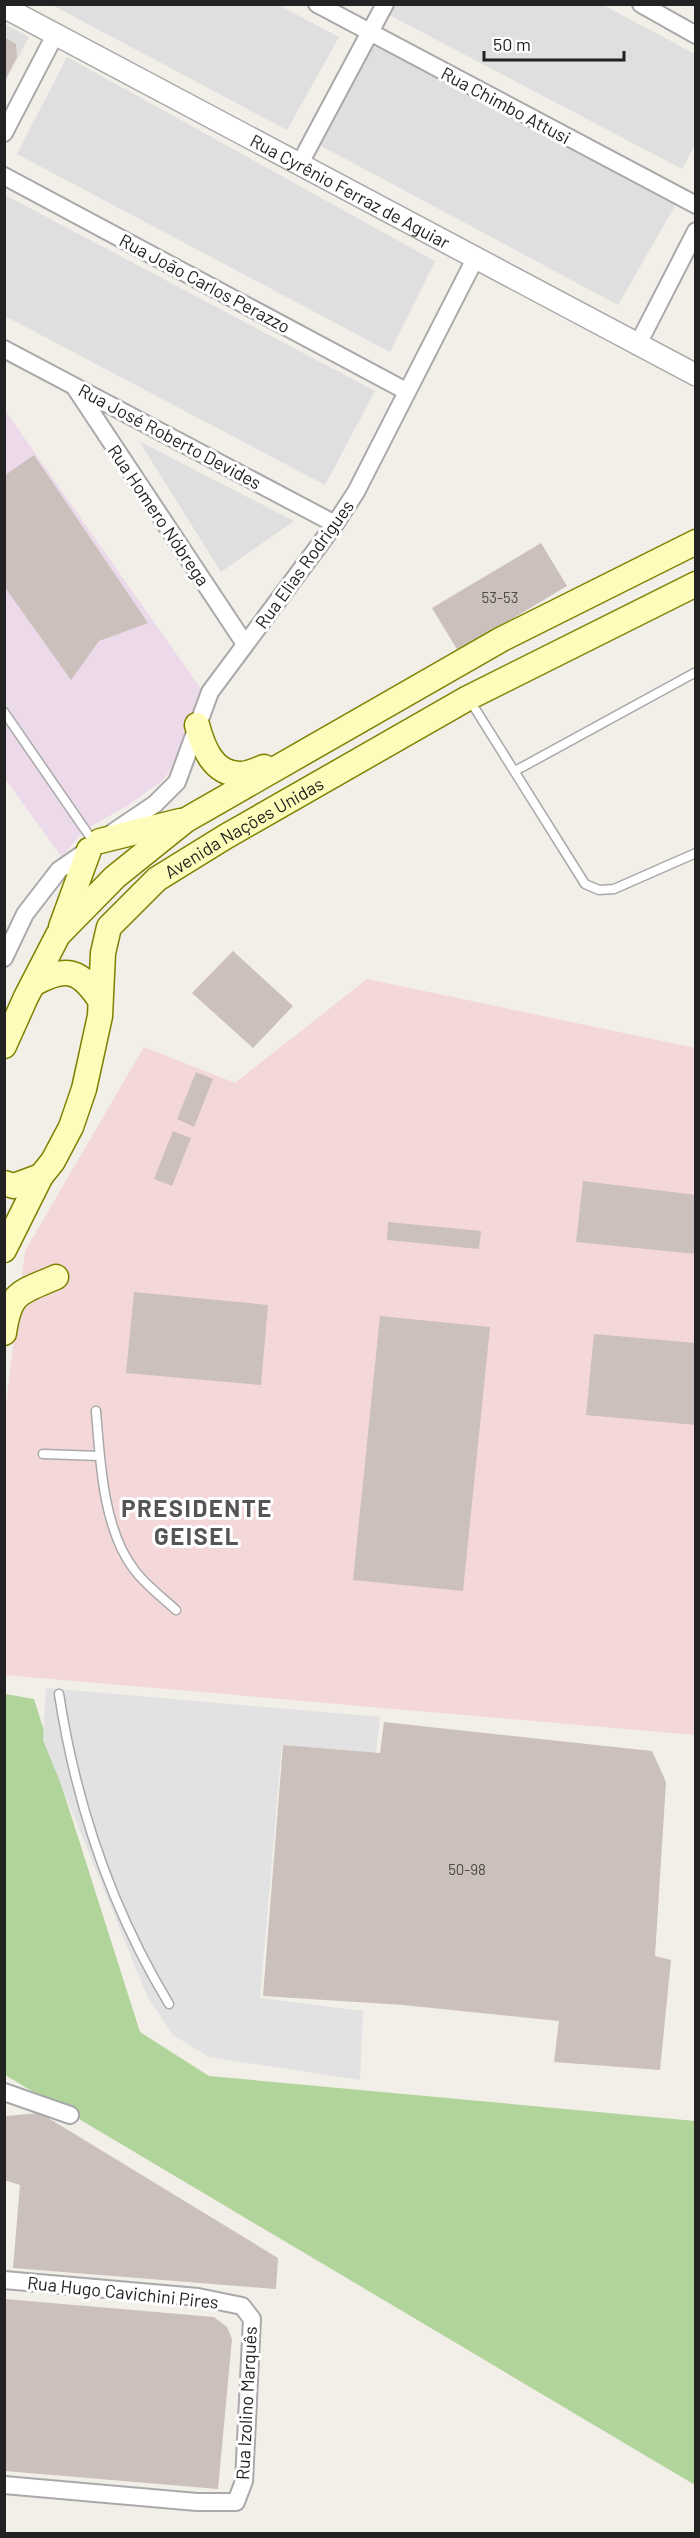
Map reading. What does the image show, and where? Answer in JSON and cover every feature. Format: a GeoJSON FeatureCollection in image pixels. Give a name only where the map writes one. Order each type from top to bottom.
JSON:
{"type":"FeatureCollection","features":[{"type":"Feature","properties":{"kind":"main road","name":"Avenida Nações Unidas"},"geometry":{"type":"LineString","coordinates":[[4,1046],[11,1016],[35,983],[58,935],[115,877],[186,820],[502,639],[696,542]]}},
{"type":"Feature","properties":{"kind":"main road","name":"Avenida Nações Unidas"},"geometry":{"type":"LineString","coordinates":[[4,1250],[41,1176],[53,1161],[71,1127],[84,1089],[97,1033],[103,953],[109,927],[157,879],[225,837],[468,698],[696,584]]}},
{"type":"Feature","properties":{"kind":"main road"},"geometry":{"type":"LineString","coordinates":[[197,725],[205,752],[221,769],[241,774],[292,759]]}},
{"type":"Feature","properties":{"kind":"main road"},"geometry":{"type":"LineString","coordinates":[[58,935],[95,845],[186,820]]}},
{"type":"Feature","properties":{"kind":"main road"},"geometry":{"type":"LineString","coordinates":[[35,983],[55,972],[73,972],[89,984],[100,1000]]}},
{"type":"Feature","properties":{"kind":"main road"},"geometry":{"type":"LineString","coordinates":[[4,1183],[14,1186],[41,1176]]}},
{"type":"Feature","properties":{"kind":"main road"},"geometry":{"type":"LineString","coordinates":[[4,1333],[7,1311],[18,1294],[56,1277]]}},
{"type":"Feature","properties":{"kind":"street","name":"Rua Chimbo Attusi"},"geometry":{"type":"LineString","coordinates":[[317,4],[696,205]]}},
{"type":"Feature","properties":{"kind":"street"},"geometry":{"type":"LineString","coordinates":[[300,165],[385,4]]}},
{"type":"Feature","properties":{"kind":"street"},"geometry":{"type":"LineString","coordinates":[[641,4],[696,35]]}},
{"type":"Feature","properties":{"kind":"street","name":"Rua Cyrênio Ferraz de Aguiar"},"geometry":{"type":"LineString","coordinates":[[4,7],[637,346],[696,375]]}},
{"type":"Feature","properties":{"kind":"street"},"geometry":{"type":"LineString","coordinates":[[4,134],[56,33]]}},
{"type":"Feature","properties":{"kind":"street","name":"Rua João Carlos Perazzo"},"geometry":{"type":"LineString","coordinates":[[4,176],[406,391]]}},
{"type":"Feature","properties":{"kind":"street"},"geometry":{"type":"LineString","coordinates":[[637,346],[696,231]]}},
{"type":"Feature","properties":{"kind":"street","name":"Rua Elias Rodrigues"},"geometry":{"type":"LineString","coordinates":[[4,958],[26,914],[59,870],[155,804],[177,782],[210,692],[356,492],[475,258]]}},
{"type":"Feature","properties":{"kind":"street","name":"Rua José Roberto Devides"},"geometry":{"type":"LineString","coordinates":[[4,349],[334,524]]}},
{"type":"Feature","properties":{"kind":"street","name":"Rua Homero Nóbrega"},"geometry":{"type":"LineString","coordinates":[[74,386],[245,644]]}},
{"type":"Feature","properties":{"kind":"street"},"geometry":{"type":"LineString","coordinates":[[4,2092],[70,2115]]}},
{"type":"Feature","properties":{"kind":"street","name":"Rua Hugo Cavichini Pires"},"geometry":{"type":"LineString","coordinates":[[4,2280],[198,2297],[242,2306]]}},
{"type":"Feature","properties":{"kind":"street","name":"Rua Izolino Marquês"},"geometry":{"type":"LineString","coordinates":[[4,2485],[197,2502],[236,2502],[244,2481],[252,2319],[242,2306]]}},
{"type":"Feature","properties":{"kind":"lane"},"geometry":{"type":"LineString","coordinates":[[515,771],[696,672]]}},
{"type":"Feature","properties":{"kind":"lane"},"geometry":{"type":"LineString","coordinates":[[468,698],[585,884],[599,890],[614,889],[696,853]]}},
{"type":"Feature","properties":{"kind":"lane"},"geometry":{"type":"LineString","coordinates":[[4,712],[95,845]]}},
{"type":"Feature","properties":{"kind":"lane"},"geometry":{"type":"LineString","coordinates":[[96,1412],[102,1483],[118,1540],[133,1568],[176,1610]]}},
{"type":"Feature","properties":{"kind":"lane"},"geometry":{"type":"LineString","coordinates":[[43,1454],[100,1456]]}},
{"type":"Feature","properties":{"kind":"lane"},"geometry":{"type":"LineString","coordinates":[[59,1694],[77,1787],[103,1870],[141,1958],[169,2004]]}},
{"type":"Feature","properties":{"kind":"shaded area"},"geometry":{"type":"Polygon","coordinates":[[[383,4],[603,5],[695,54],[695,145],[682,169],[380,10],[383,4]]]}},
{"type":"Feature","properties":{"kind":"shaded area"},"geometry":{"type":"Polygon","coordinates":[[[52,5],[278,5],[339,37],[287,130],[52,5]]]}},
{"type":"Feature","properties":{"kind":"shaded area"},"geometry":{"type":"Polygon","coordinates":[[[5,24],[29,37],[5,82],[5,24]]]}},
{"type":"Feature","properties":{"kind":"shaded area"},"geometry":{"type":"Polygon","coordinates":[[[370,33],[680,197],[618,305],[312,141],[370,33]]]}},
{"type":"Feature","properties":{"kind":"shaded area"},"geometry":{"type":"Polygon","coordinates":[[[67,57],[435,261],[390,352],[17,154],[67,57]]]}},
{"type":"Feature","properties":{"kind":"shaded area"},"geometry":{"type":"Polygon","coordinates":[[[5,195],[375,391],[325,485],[5,316],[5,195]]]}},
{"type":"Feature","properties":{"kind":"shaded area"},"geometry":{"type":"Polygon","coordinates":[[[4,409],[201,689],[178,761],[162,781],[127,806],[84,830],[62,857],[5,779],[4,409]]]}},
{"type":"Feature","properties":{"kind":"shaded area"},"geometry":{"type":"Polygon","coordinates":[[[139,441],[294,521],[221,572],[139,441]]]}},
{"type":"Feature","properties":{"kind":"shaded area"},"geometry":{"type":"Polygon","coordinates":[[[367,979],[695,1048],[695,1735],[5,1675],[4,1419],[25,1251],[144,1047],[235,1083],[367,979]]]}},
{"type":"Feature","properties":{"kind":"shaded area"},"geometry":{"type":"Polygon","coordinates":[[[46,1688],[380,1717],[376,1753],[282,1745],[260,1998],[363,2011],[360,2080],[209,2057],[173,2035],[147,1996],[43,1740],[46,1688]]]}},
{"type":"Feature","properties":{"kind":"green space"},"geometry":{"type":"Polygon","coordinates":[[[5,1694],[34,1699],[140,2032],[209,2076],[695,2121],[695,2485],[5,2075],[5,1694]]]}},
{"type":"Feature","properties":{"kind":"building"},"geometry":{"type":"Polygon","coordinates":[[[4,37],[16,44],[17,57],[4,82],[4,37]]]}},
{"type":"Feature","properties":{"kind":"building"},"geometry":{"type":"Polygon","coordinates":[[[34,455],[148,623],[99,641],[71,680],[4,586],[4,476],[34,455]]]}},
{"type":"Feature","properties":{"kind":"building"},"geometry":{"type":"Polygon","coordinates":[[[541,543],[567,586],[458,651],[432,608],[541,543]]]}},
{"type":"Feature","properties":{"kind":"building"},"geometry":{"type":"Polygon","coordinates":[[[233,951],[293,1006],[253,1048],[192,993],[233,951]]]}},
{"type":"Feature","properties":{"kind":"building"},"geometry":{"type":"Polygon","coordinates":[[[196,1072],[213,1079],[194,1127],[177,1119],[196,1072]]]}},
{"type":"Feature","properties":{"kind":"building"},"geometry":{"type":"Polygon","coordinates":[[[173,1131],[191,1138],[172,1186],[154,1179],[173,1131]]]}},
{"type":"Feature","properties":{"kind":"building"},"geometry":{"type":"Polygon","coordinates":[[[583,1181],[696,1195],[696,1254],[576,1242],[583,1181]]]}},
{"type":"Feature","properties":{"kind":"building"},"geometry":{"type":"Polygon","coordinates":[[[388,1222],[481,1231],[479,1249],[387,1240],[388,1222]]]}},
{"type":"Feature","properties":{"kind":"building"},"geometry":{"type":"Polygon","coordinates":[[[134,1292],[268,1305],[261,1385],[126,1373],[134,1292]]]}},
{"type":"Feature","properties":{"kind":"building"},"geometry":{"type":"Polygon","coordinates":[[[380,1316],[490,1327],[463,1591],[353,1580],[380,1316]]]}},
{"type":"Feature","properties":{"kind":"building"},"geometry":{"type":"Polygon","coordinates":[[[594,1334],[696,1343],[696,1425],[586,1415],[594,1334]]]}},
{"type":"Feature","properties":{"kind":"building"},"geometry":{"type":"Polygon","coordinates":[[[384,1722],[652,1751],[666,1782],[655,1956],[671,1960],[660,2070],[554,2062],[559,2021],[403,2005],[263,1996],[283,1745],[380,1753],[384,1722]]]}},
{"type":"Feature","properties":{"kind":"building"},"geometry":{"type":"Polygon","coordinates":[[[40,2113],[278,2258],[276,2289],[13,2268],[20,2185],[4,2180],[6,2116],[40,2113]]]}},
{"type":"Feature","properties":{"kind":"building"},"geometry":{"type":"Polygon","coordinates":[[[5,2299],[214,2317],[227,2327],[232,2339],[218,2489],[5,2471],[5,2299]]]}},
{"type":"Feature","properties":{"kind":"district","name":"PRESIDENTE GEISEL"},"geometry":{"type":"Point","coordinates":[197,1521]}}]}
